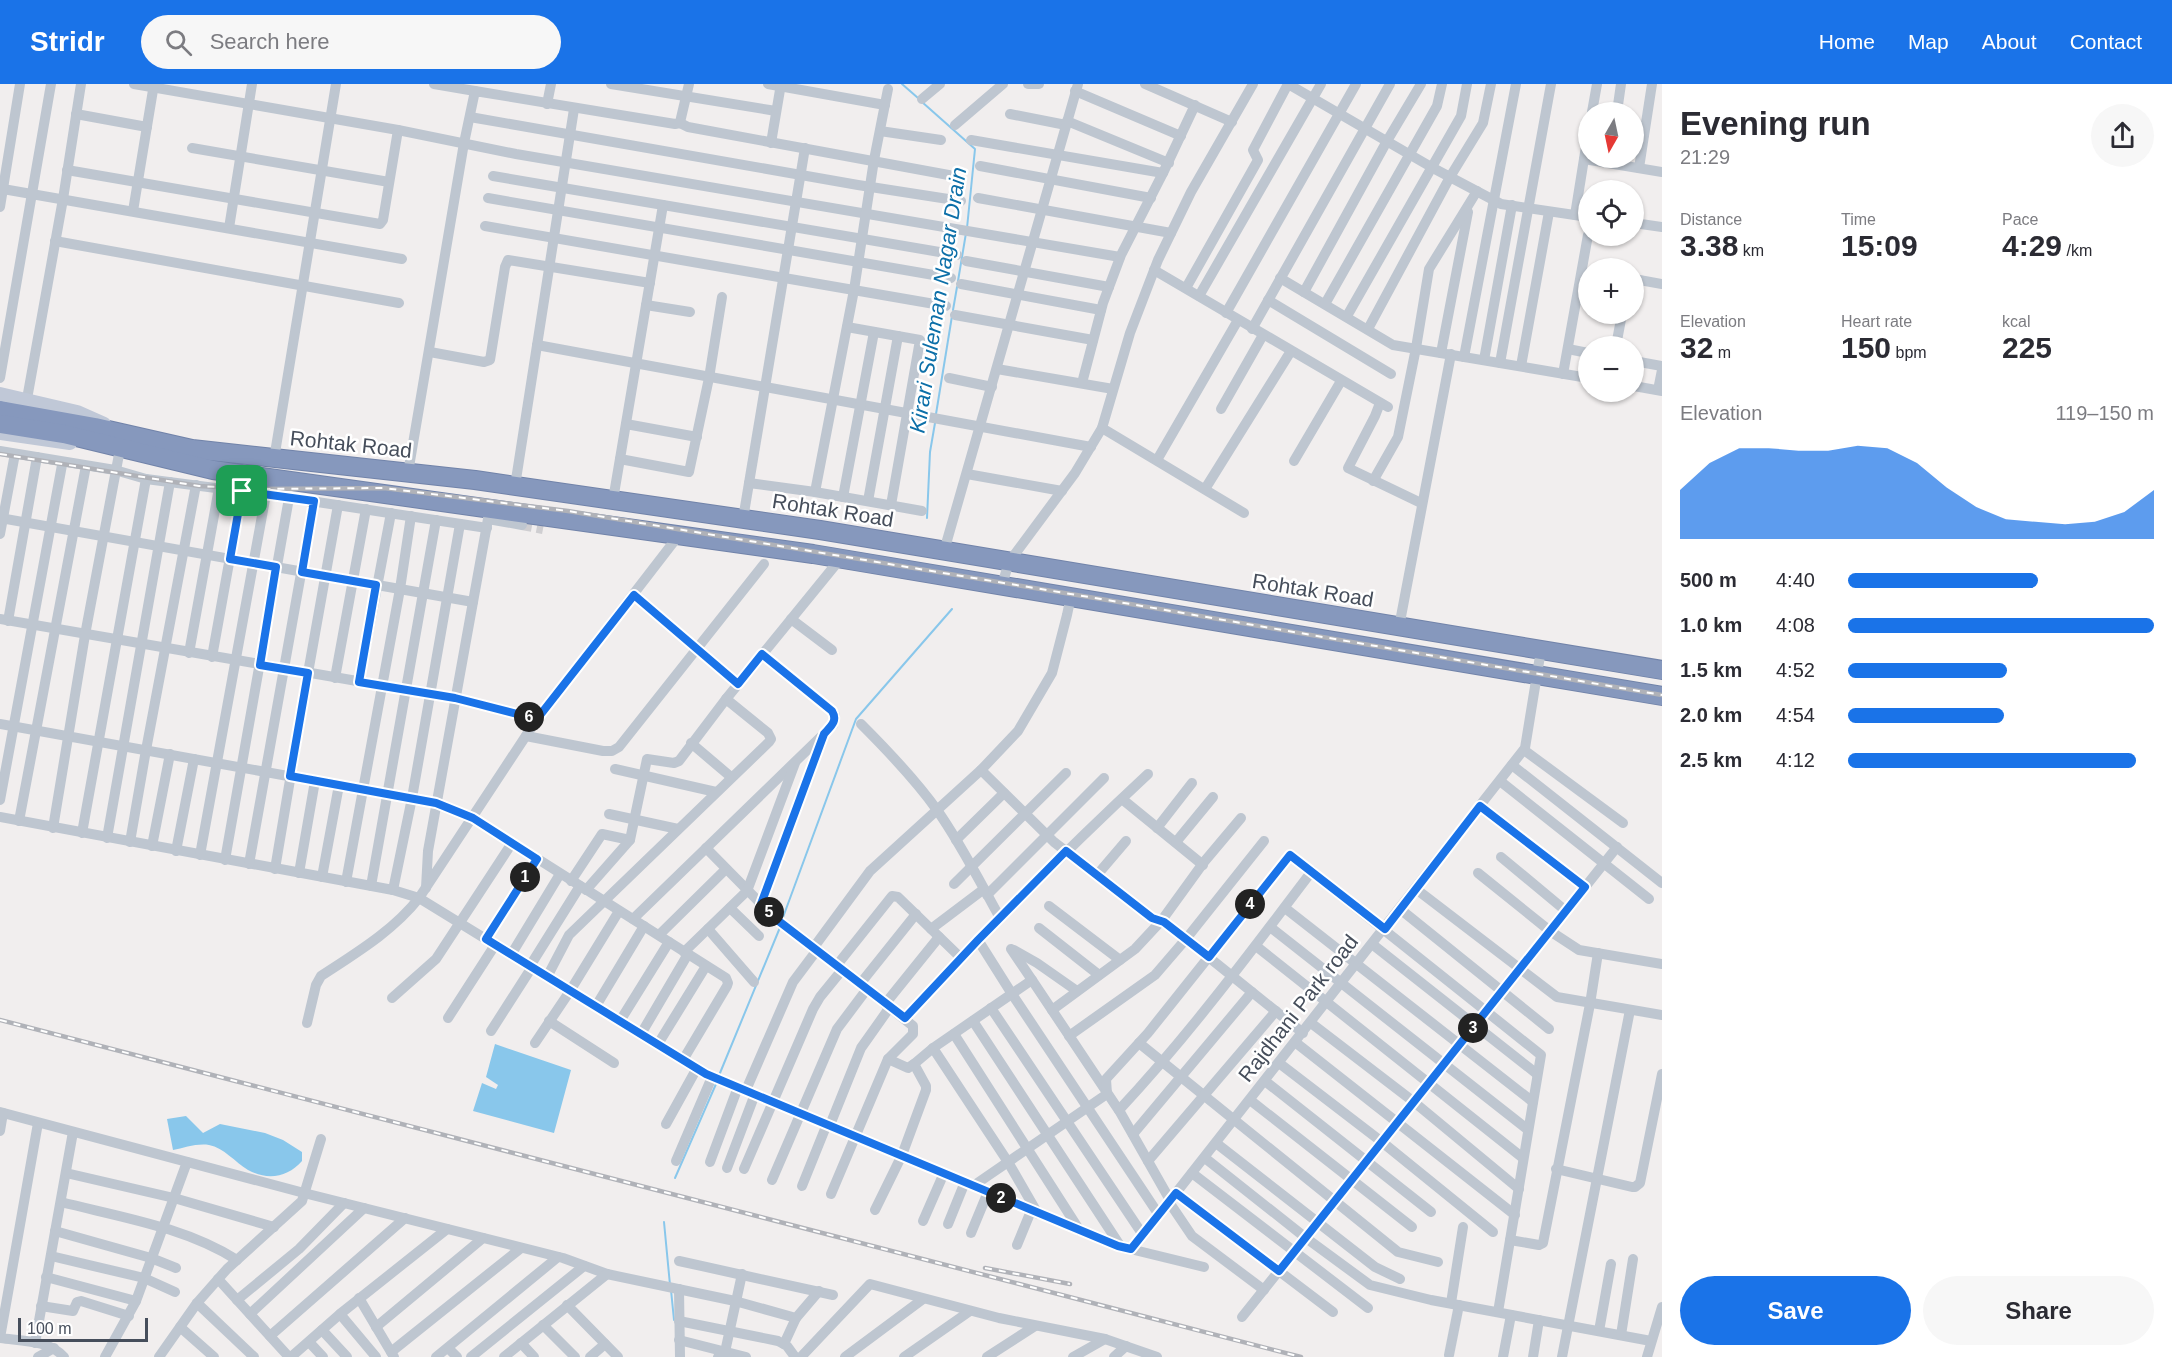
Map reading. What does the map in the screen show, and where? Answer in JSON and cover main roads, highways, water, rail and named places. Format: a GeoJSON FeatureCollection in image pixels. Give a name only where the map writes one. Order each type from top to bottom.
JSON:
{"type":"FeatureCollection","features":[{"type":"Feature","properties":{"kind":"highway"},"geometry":{"type":"LineString","coordinates":[[0,410],[126,442]]}},
{"type":"Feature","properties":{"kind":"highway"},"geometry":{"type":"LineString","coordinates":[[0,424],[64,428]]}},
{"type":"Feature","properties":{"kind":"highway","name":"Rohtak Road"},"geometry":{"type":"LineString","coordinates":[[126,442],[515,486],[743,519],[1662,670]]}},
{"type":"Feature","properties":{"kind":"highway","name":"Rohtak Road"},"geometry":{"type":"LineString","coordinates":[[126,442],[213,470],[488,518],[688,536],[841,558],[1662,696]]}},
{"type":"Feature","properties":{"kind":"highway"},"geometry":{"type":"LineString","coordinates":[[688,536],[699,513]]}},
{"type":"Feature","properties":{"kind":"water"},"geometry":{"type":"Polygon","coordinates":[[[495,1044],[571,1070],[554,1133],[473,1111],[482,1083],[496,1089],[498,1085],[486,1077],[495,1044]]]}},
{"type":"Feature","properties":{"kind":"water"},"geometry":{"type":"Polygon","coordinates":[[[186,1116],[203,1133],[220,1124],[265,1133],[283,1140],[302,1152],[302,1161],[284,1174],[270,1176],[248,1170],[225,1152],[209,1145],[195,1145],[173,1150],[167,1119],[186,1116]]]}},
{"type":"Feature","properties":{"kind":"waterway","name":"Kirari Suleman Nagar Drain"},"geometry":{"type":"LineString","coordinates":[[902,84],[918,98]]}},
{"type":"Feature","properties":{"kind":"waterway","name":"Kirari Suleman Nagar Drain"},"geometry":{"type":"LineString","coordinates":[[922,102],[975,149],[967,228]]}},
{"type":"Feature","properties":{"kind":"waterway","name":"Kirari Suleman Nagar Drain"},"geometry":{"type":"LineString","coordinates":[[958,281],[966,233]]}},
{"type":"Feature","properties":{"kind":"waterway","name":"Kirari Suleman Nagar Drain"},"geometry":{"type":"LineString","coordinates":[[953,310],[957,287]]}},
{"type":"Feature","properties":{"kind":"waterway","name":"Kirari Suleman Nagar Drain"},"geometry":{"type":"LineString","coordinates":[[936,414],[952,316]]}},
{"type":"Feature","properties":{"kind":"waterway","name":"Kirari Suleman Nagar Drain"},"geometry":{"type":"LineString","coordinates":[[927,518],[930,452],[935,423]]}},
{"type":"Feature","properties":{"kind":"waterway","name":"Kirari Suleman Nagar Drain"},"geometry":{"type":"LineString","coordinates":[[782,920],[856,719],[952,609]]}},
{"type":"Feature","properties":{"kind":"waterway","name":"Kirari Suleman Nagar Drain"},"geometry":{"type":"LineString","coordinates":[[720,1073],[781,925]]}},
{"type":"Feature","properties":{"kind":"waterway","name":"Kirari Suleman Nagar Drain"},"geometry":{"type":"LineString","coordinates":[[675,1178],[716,1084]]}},
{"type":"Feature","properties":{"kind":"waterway","name":"Kirari Suleman Nagar Drain"},"geometry":{"type":"LineString","coordinates":[[664,1222],[670,1285]]}},
{"type":"Feature","properties":{"kind":"waterway","name":"Kirari Suleman Nagar Drain"},"geometry":{"type":"LineString","coordinates":[[671,1290],[674,1320]]}},
{"type":"Feature","properties":{"kind":"tunnel"},"geometry":{"type":"LineString","coordinates":[[522,525],[543,529]]}},
{"type":"Feature","properties":{"kind":"railway"},"geometry":{"type":"LineString","coordinates":[[0,454],[199,486],[255,489],[384,488],[568,511],[1662,695]]}},
{"type":"Feature","properties":{"kind":"railway"},"geometry":{"type":"LineString","coordinates":[[0,1020],[1301,1357]]}},
{"type":"Feature","properties":{"kind":"railway"},"geometry":{"type":"LineString","coordinates":[[985,1268],[1070,1284]]}}]}
